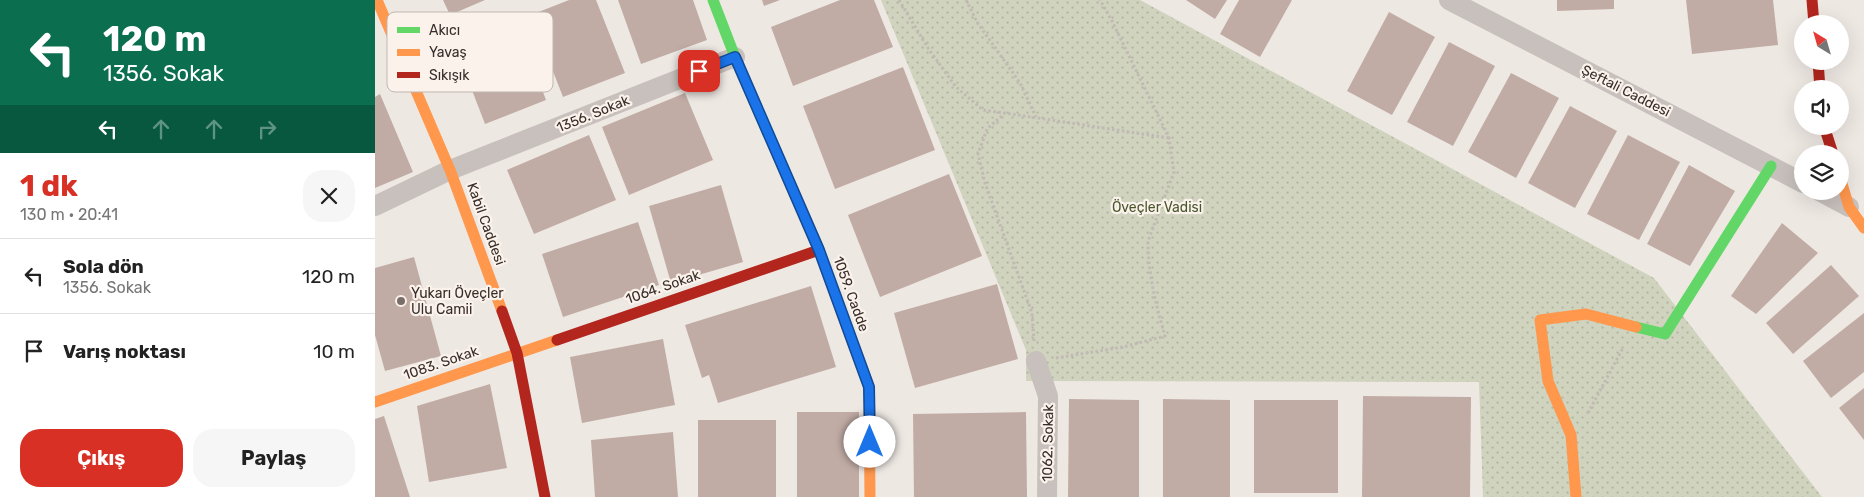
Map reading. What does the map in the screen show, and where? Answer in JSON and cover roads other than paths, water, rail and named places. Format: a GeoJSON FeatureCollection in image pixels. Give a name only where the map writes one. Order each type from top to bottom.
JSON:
{"type":"FeatureCollection","features":[{"type":"Feature","properties":{"kind":"street","name":"Kabil Caddesi"},"geometry":{"type":"LineString","coordinates":[[377,0],[387,23]]}},
{"type":"Feature","properties":{"kind":"street","name":"1059. Cadde"},"geometry":{"type":"LineString","coordinates":[[713,0],[735,57],[819,250],[869,387],[870,497]]}},
{"type":"Feature","properties":{"kind":"street","name":"Şeftali Caddesi"},"geometry":{"type":"LineString","coordinates":[[1449,0],[1794,178]]}},
{"type":"Feature","properties":{"kind":"street"},"geometry":{"type":"LineString","coordinates":[[1812,0],[1813,15]]}},
{"type":"Feature","properties":{"kind":"street","name":"1356. Sokak"},"geometry":{"type":"LineString","coordinates":[[375,206],[450,170],[735,57]]}},
{"type":"Feature","properties":{"kind":"street","name":"Kabil Caddesi"},"geometry":{"type":"LineString","coordinates":[[417,92],[450,170],[517,353],[545,497]]}},
{"type":"Feature","properties":{"kind":"street"},"geometry":{"type":"LineString","coordinates":[[1577,497],[1571,435],[1548,381],[1540,320],[1585,314],[1665,334],[1771,166]]}},
{"type":"Feature","properties":{"kind":"street"},"geometry":{"type":"LineString","coordinates":[[1836,200],[1849,207]]}},
{"type":"Feature","properties":{"kind":"street"},"geometry":{"type":"LineString","coordinates":[[1847,200],[1849,207],[1864,228]]}},
{"type":"Feature","properties":{"kind":"street","name":"1064. Sokak"},"geometry":{"type":"LineString","coordinates":[[517,353],[819,250]]}},
{"type":"Feature","properties":{"kind":"street","name":"1083. Sokak"},"geometry":{"type":"LineString","coordinates":[[375,402],[517,353]]}},
{"type":"Feature","properties":{"kind":"street","name":"1062. Sokak"},"geometry":{"type":"LineString","coordinates":[[1036,361],[1048,396],[1047,497]]}},
{"type":"Feature","properties":{"kind":"place","name":"Yukarı Öveçler Ulu Camii"},"geometry":{"type":"Point","coordinates":[401,301]}},
{"type":"Feature","properties":{"kind":"park label","name":"Öveçler Vadisi"},"geometry":{"type":"Point","coordinates":[1157,207]}}]}
